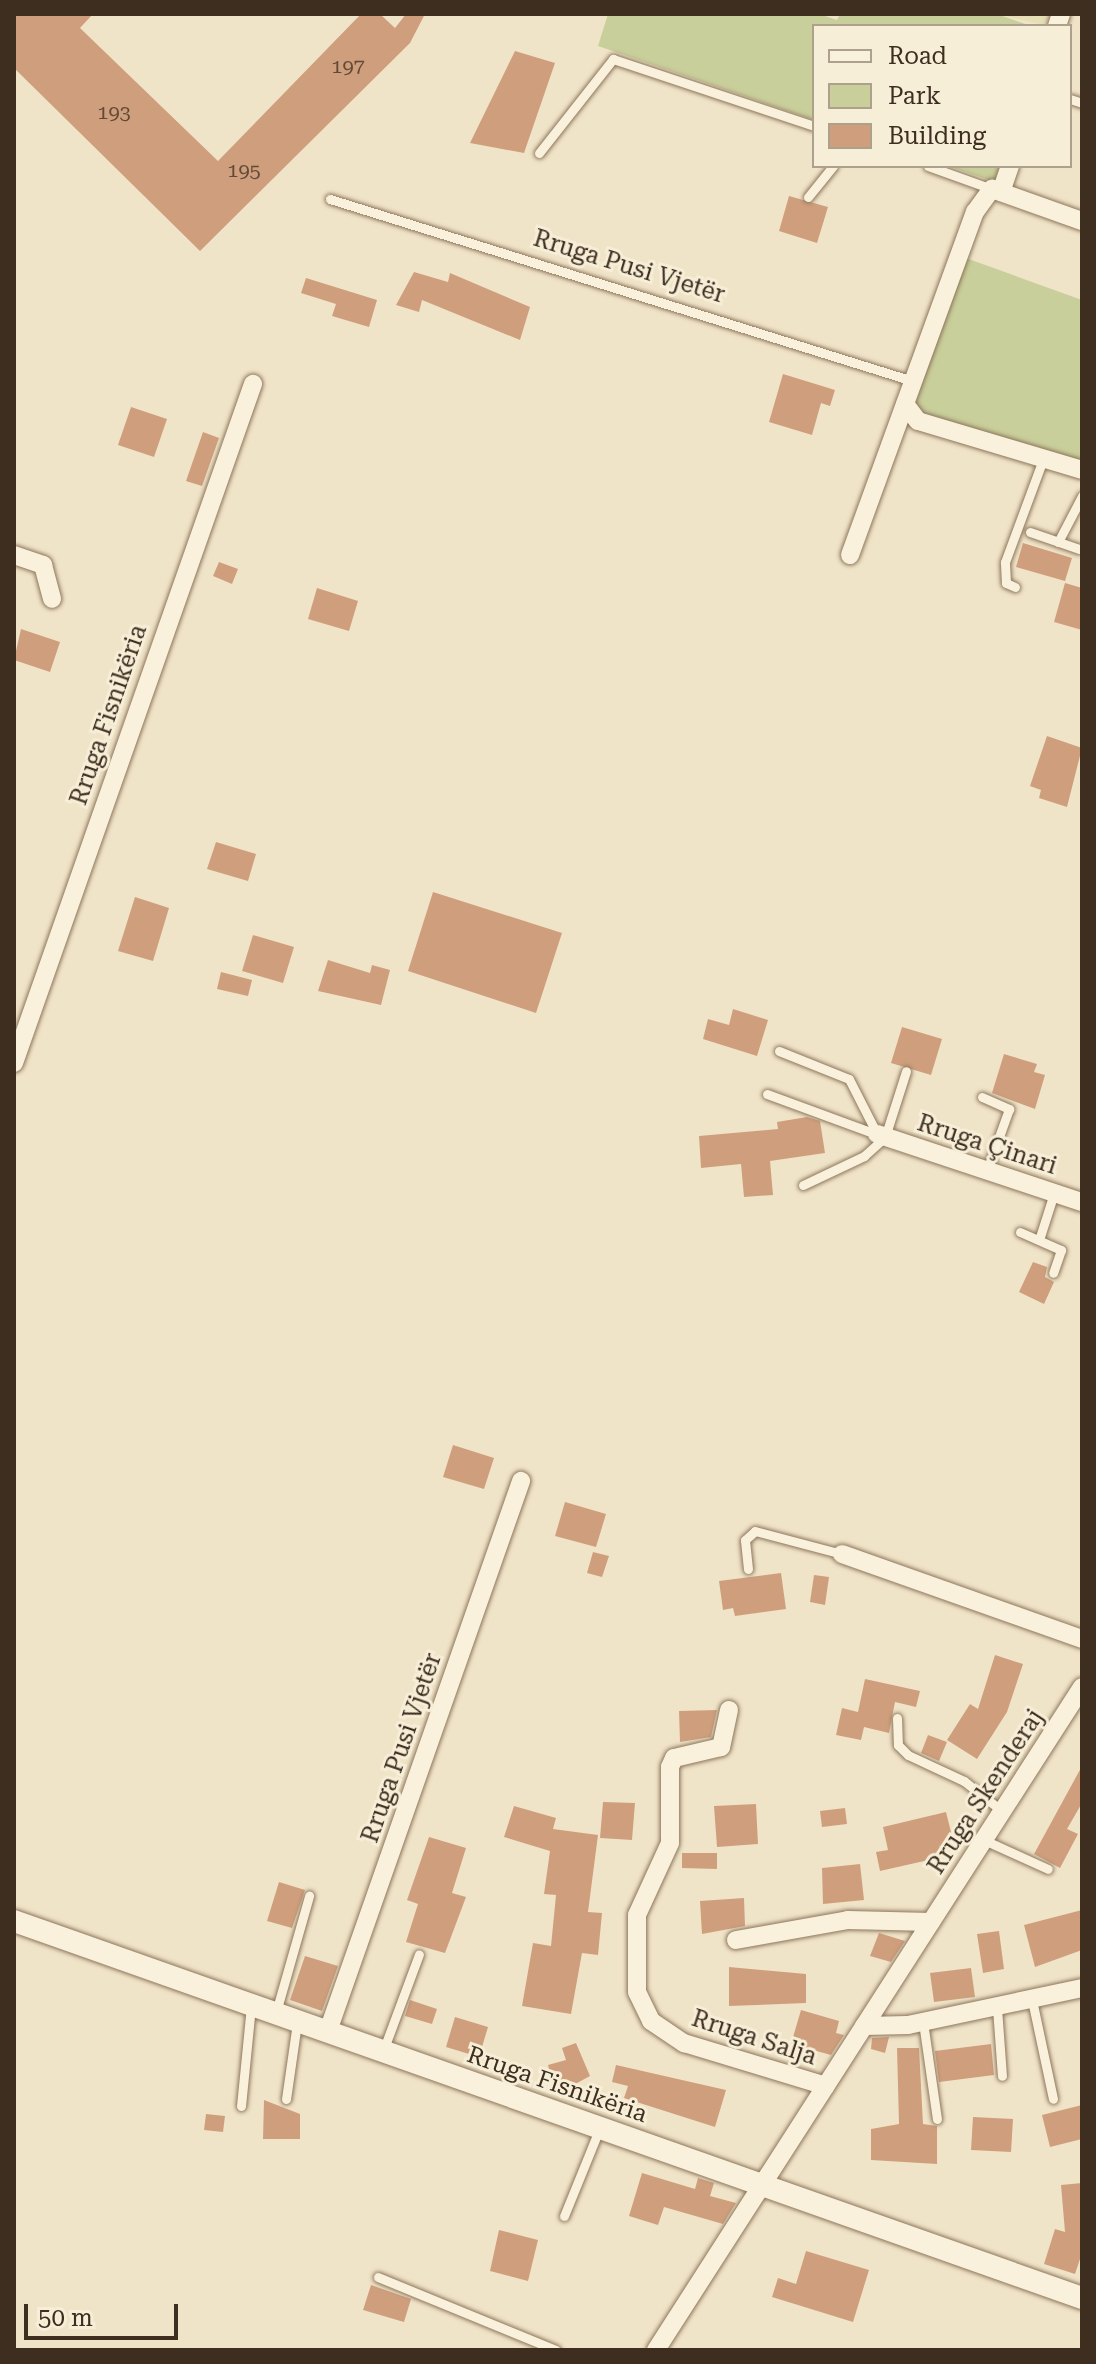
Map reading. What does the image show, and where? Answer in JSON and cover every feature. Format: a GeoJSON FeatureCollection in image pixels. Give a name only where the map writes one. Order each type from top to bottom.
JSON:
{"type":"FeatureCollection","features":[{"type":"Feature","properties":{"kind":"street"},"geometry":{"type":"LineString","coordinates":[[850,555],[966,230],[997,190],[1009,168]]}},
{"type":"Feature","properties":{"kind":"street"},"geometry":{"type":"LineString","coordinates":[[997,190],[1082,221]]}},
{"type":"Feature","properties":{"kind":"street","name":"Rruga Fisnikëria"},"geometry":{"type":"LineString","coordinates":[[14,1063],[253,384]]}},
{"type":"Feature","properties":{"kind":"street"},"geometry":{"type":"LineString","coordinates":[[905,404],[918,421],[1082,470]]}},
{"type":"Feature","properties":{"kind":"street"},"geometry":{"type":"LineString","coordinates":[[14,555],[43,565],[52,599]]}},
{"type":"Feature","properties":{"kind":"street","name":"Rruga Çinari"},"geometry":{"type":"LineString","coordinates":[[881,1135],[1082,1202]]}},
{"type":"Feature","properties":{"kind":"street","name":"Rruga Pusi Vjetër"},"geometry":{"type":"LineString","coordinates":[[328,2031],[521,1481]]}},
{"type":"Feature","properties":{"kind":"street"},"geometry":{"type":"LineString","coordinates":[[842,1554],[1082,1639]]}},
{"type":"Feature","properties":{"kind":"street","name":"Rruga Skenderaj"},"geometry":{"type":"LineString","coordinates":[[656,2350],[1082,1687]]}},
{"type":"Feature","properties":{"kind":"street","name":"Rruga Salja"},"geometry":{"type":"LineString","coordinates":[[729,1710],[721,1747],[674,1758],[670,1767],[670,1843],[637,1915],[637,1992],[651,2021],[684,2043],[826,2086]]}},
{"type":"Feature","properties":{"kind":"street"},"geometry":{"type":"LineString","coordinates":[[736,1940],[848,1920],[931,1922]]}},
{"type":"Feature","properties":{"kind":"street","name":"Rruga Fisnikëria"},"geometry":{"type":"LineString","coordinates":[[14,1921],[1082,2298]]}},
{"type":"Feature","properties":{"kind":"street"},"geometry":{"type":"LineString","coordinates":[[864,2026],[923,2022],[1082,1988]]}},
{"type":"Feature","properties":{"kind":"lane"},"geometry":{"type":"LineString","coordinates":[[539,153],[613,59],[812,125]]}},
{"type":"Feature","properties":{"kind":"lane"},"geometry":{"type":"LineString","coordinates":[[808,197],[831,168]]}},
{"type":"Feature","properties":{"kind":"lane"},"geometry":{"type":"LineString","coordinates":[[934,168],[997,190]]}},
{"type":"Feature","properties":{"kind":"lane","name":"Rruga Pusi Vjetër"},"geometry":{"type":"LineString","coordinates":[[330,199],[913,381]]}},
{"type":"Feature","properties":{"kind":"lane"},"geometry":{"type":"LineString","coordinates":[[1015,587],[1006,583],[1005,562],[1043,459]]}},
{"type":"Feature","properties":{"kind":"lane"},"geometry":{"type":"LineString","coordinates":[[1058,542],[1082,496]]}},
{"type":"Feature","properties":{"kind":"lane"},"geometry":{"type":"LineString","coordinates":[[1030,532],[1079,549]]}},
{"type":"Feature","properties":{"kind":"lane"},"geometry":{"type":"LineString","coordinates":[[779,1051],[849,1079],[881,1135]]}},
{"type":"Feature","properties":{"kind":"lane"},"geometry":{"type":"LineString","coordinates":[[803,1185],[864,1156],[881,1135],[906,1071]]}},
{"type":"Feature","properties":{"kind":"lane"},"geometry":{"type":"LineString","coordinates":[[767,1094],[881,1135]]}},
{"type":"Feature","properties":{"kind":"lane"},"geometry":{"type":"LineString","coordinates":[[982,1097],[1009,1109],[987,1170]]}},
{"type":"Feature","properties":{"kind":"lane"},"geometry":{"type":"LineString","coordinates":[[1039,1240],[1054,1193]]}},
{"type":"Feature","properties":{"kind":"lane"},"geometry":{"type":"LineString","coordinates":[[1020,1232],[1061,1250],[1053,1273]]}},
{"type":"Feature","properties":{"kind":"lane"},"geometry":{"type":"LineString","coordinates":[[748,1569],[745,1540],[755,1531],[842,1554]]}},
{"type":"Feature","properties":{"kind":"lane"},"geometry":{"type":"LineString","coordinates":[[897,1718],[898,1745],[908,1755],[964,1781],[1002,1811]]}},
{"type":"Feature","properties":{"kind":"lane"},"geometry":{"type":"LineString","coordinates":[[984,1840],[1048,1869]]}},
{"type":"Feature","properties":{"kind":"lane"},"geometry":{"type":"LineString","coordinates":[[276,2013],[309,1896]]}},
{"type":"Feature","properties":{"kind":"lane"},"geometry":{"type":"LineString","coordinates":[[383,2051],[419,1954]]}},
{"type":"Feature","properties":{"kind":"lane"},"geometry":{"type":"LineString","coordinates":[[1032,2000],[1053,2099]]}},
{"type":"Feature","properties":{"kind":"lane"},"geometry":{"type":"LineString","coordinates":[[241,2106],[252,2004]]}},
{"type":"Feature","properties":{"kind":"lane"},"geometry":{"type":"LineString","coordinates":[[997,2008],[1002,2076]]}},
{"type":"Feature","properties":{"kind":"lane"},"geometry":{"type":"LineString","coordinates":[[286,2099],[298,2021]]}},
{"type":"Feature","properties":{"kind":"lane"},"geometry":{"type":"LineString","coordinates":[[923,2022],[937,2119]]}},
{"type":"Feature","properties":{"kind":"lane"},"geometry":{"type":"LineString","coordinates":[[564,2216],[600,2127]]}},
{"type":"Feature","properties":{"kind":"lane"},"geometry":{"type":"LineString","coordinates":[[378,2277],[556,2350]]}},
{"type":"Feature","properties":{"kind":"shaded area"},"geometry":{"type":"Polygon","coordinates":[[[997,14],[1052,14],[1049,24],[997,14]]]}},
{"type":"Feature","properties":{"kind":"green space"},"geometry":{"type":"Polygon","coordinates":[[[608,14],[819,14],[837,20],[840,14],[997,14],[1025,24],[812,24],[812,119],[598,46],[608,14]]]}},
{"type":"Feature","properties":{"kind":"green space"},"geometry":{"type":"Polygon","coordinates":[[[954,168],[999,168],[995,182],[954,168]]]}},
{"type":"Feature","properties":{"kind":"green space"},"geometry":{"type":"Polygon","coordinates":[[[963,257],[1082,300],[1082,464],[926,417],[913,401],[963,257]]]}},
{"type":"Feature","properties":{"kind":"building"},"geometry":{"type":"Polygon","coordinates":[[[14,14],[93,14],[80,28],[218,161],[361,14],[380,14],[395,28],[406,14],[425,14],[410,43],[200,251],[14,68],[14,14]]]}},
{"type":"Feature","properties":{"kind":"building"},"geometry":{"type":"Polygon","coordinates":[[[515,51],[555,63],[524,153],[470,143],[515,51]]]}},
{"type":"Feature","properties":{"kind":"building"},"geometry":{"type":"Polygon","coordinates":[[[789,196],[828,207],[817,243],[779,231],[789,196]]]}},
{"type":"Feature","properties":{"kind":"building"},"geometry":{"type":"Polygon","coordinates":[[[414,272],[448,282],[450,273],[530,307],[520,340],[422,300],[419,312],[396,305],[414,272]]]}},
{"type":"Feature","properties":{"kind":"building"},"geometry":{"type":"Polygon","coordinates":[[[306,278],[377,300],[369,327],[332,316],[336,304],[301,293],[306,278]]]}},
{"type":"Feature","properties":{"kind":"building"},"geometry":{"type":"Polygon","coordinates":[[[783,374],[835,390],[830,406],[821,403],[812,435],[769,422],[783,374]]]}},
{"type":"Feature","properties":{"kind":"building"},"geometry":{"type":"Polygon","coordinates":[[[131,407],[167,419],[154,457],[118,445],[131,407]]]}},
{"type":"Feature","properties":{"kind":"building"},"geometry":{"type":"Polygon","coordinates":[[[203,432],[219,438],[202,486],[186,481],[203,432]]]}},
{"type":"Feature","properties":{"kind":"building"},"geometry":{"type":"Polygon","coordinates":[[[1023,543],[1072,558],[1065,581],[1016,567],[1023,543]]]}},
{"type":"Feature","properties":{"kind":"building"},"geometry":{"type":"Polygon","coordinates":[[[219,562],[238,569],[232,584],[213,576],[219,562]]]}},
{"type":"Feature","properties":{"kind":"building"},"geometry":{"type":"Polygon","coordinates":[[[1065,583],[1082,588],[1082,630],[1054,622],[1065,583]]]}},
{"type":"Feature","properties":{"kind":"building"},"geometry":{"type":"Polygon","coordinates":[[[317,588],[358,601],[349,631],[308,619],[317,588]]]}},
{"type":"Feature","properties":{"kind":"building"},"geometry":{"type":"Polygon","coordinates":[[[21,629],[60,642],[50,672],[14,660],[21,629]]]}},
{"type":"Feature","properties":{"kind":"building"},"geometry":{"type":"Polygon","coordinates":[[[1047,736],[1082,748],[1067,807],[1039,798],[1041,790],[1030,786],[1047,736]]]}},
{"type":"Feature","properties":{"kind":"building"},"geometry":{"type":"Polygon","coordinates":[[[216,842],[256,854],[248,881],[207,869],[216,842]]]}},
{"type":"Feature","properties":{"kind":"building"},"geometry":{"type":"Polygon","coordinates":[[[433,892],[562,933],[536,1013],[408,971],[433,892]]]}},
{"type":"Feature","properties":{"kind":"building"},"geometry":{"type":"Polygon","coordinates":[[[135,897],[169,908],[153,961],[118,951],[135,897]]]}},
{"type":"Feature","properties":{"kind":"building"},"geometry":{"type":"Polygon","coordinates":[[[253,935],[294,947],[283,983],[242,971],[253,935]]]}},
{"type":"Feature","properties":{"kind":"building"},"geometry":{"type":"Polygon","coordinates":[[[328,960],[370,973],[372,965],[390,970],[381,1005],[318,991],[328,960]]]}},
{"type":"Feature","properties":{"kind":"building"},"geometry":{"type":"Polygon","coordinates":[[[221,972],[252,980],[248,996],[217,989],[221,972]]]}},
{"type":"Feature","properties":{"kind":"building"},"geometry":{"type":"Polygon","coordinates":[[[733,1009],[768,1020],[757,1056],[703,1039],[708,1019],[729,1025],[733,1009]]]}},
{"type":"Feature","properties":{"kind":"building"},"geometry":{"type":"Polygon","coordinates":[[[902,1027],[942,1039],[931,1075],[891,1063],[902,1027]]]}},
{"type":"Feature","properties":{"kind":"building"},"geometry":{"type":"Polygon","coordinates":[[[1004,1054],[1037,1064],[1034,1072],[1045,1075],[1035,1109],[992,1093],[1004,1054]]]}},
{"type":"Feature","properties":{"kind":"building"},"geometry":{"type":"Polygon","coordinates":[[[807,1117],[820,1121],[825,1153],[770,1161],[773,1195],[744,1197],[741,1164],[701,1168],[699,1136],[778,1129],[777,1122],[807,1117]]]}},
{"type":"Feature","properties":{"kind":"building"},"geometry":{"type":"Polygon","coordinates":[[[1033,1262],[1047,1267],[1045,1277],[1054,1282],[1044,1304],[1019,1292],[1033,1262]]]}},
{"type":"Feature","properties":{"kind":"building"},"geometry":{"type":"Polygon","coordinates":[[[453,1445],[494,1458],[484,1489],[443,1477],[453,1445]]]}},
{"type":"Feature","properties":{"kind":"building"},"geometry":{"type":"Polygon","coordinates":[[[565,1502],[606,1514],[596,1547],[555,1536],[565,1502]]]}},
{"type":"Feature","properties":{"kind":"building"},"geometry":{"type":"Polygon","coordinates":[[[593,1552],[609,1556],[602,1577],[587,1573],[593,1552]]]}},
{"type":"Feature","properties":{"kind":"building"},"geometry":{"type":"Polygon","coordinates":[[[781,1573],[786,1609],[735,1616],[733,1608],[723,1610],[719,1581],[781,1573]]]}},
{"type":"Feature","properties":{"kind":"building"},"geometry":{"type":"Polygon","coordinates":[[[814,1575],[829,1577],[825,1605],[810,1602],[814,1575]]]}},
{"type":"Feature","properties":{"kind":"building"},"geometry":{"type":"Polygon","coordinates":[[[995,1655],[1023,1664],[1007,1712],[977,1759],[947,1740],[970,1704],[978,1709],[995,1655]]]}},
{"type":"Feature","properties":{"kind":"building"},"geometry":{"type":"Polygon","coordinates":[[[865,1679],[920,1691],[916,1707],[895,1702],[889,1733],[864,1727],[861,1740],[836,1735],[842,1708],[858,1712],[865,1679]]]}},
{"type":"Feature","properties":{"kind":"building"},"geometry":{"type":"Polygon","coordinates":[[[717,1710],[711,1737],[680,1742],[679,1711],[717,1710]]]}},
{"type":"Feature","properties":{"kind":"building"},"geometry":{"type":"Polygon","coordinates":[[[928,1735],[947,1742],[939,1761],[921,1753],[928,1735]]]}},
{"type":"Feature","properties":{"kind":"building"},"geometry":{"type":"Polygon","coordinates":[[[1082,1766],[1082,1803],[1067,1829],[1078,1834],[1060,1868],[1034,1854],[1082,1766]]]}},
{"type":"Feature","properties":{"kind":"building"},"geometry":{"type":"Polygon","coordinates":[[[603,1802],[635,1803],[632,1840],[600,1838],[603,1802]]]}},
{"type":"Feature","properties":{"kind":"building"},"geometry":{"type":"Polygon","coordinates":[[[756,1804],[758,1844],[717,1847],[714,1806],[756,1804]]]}},
{"type":"Feature","properties":{"kind":"building"},"geometry":{"type":"Polygon","coordinates":[[[514,1806],[556,1818],[553,1829],[598,1835],[588,1912],[602,1913],[598,1955],[582,1953],[571,2014],[522,2006],[533,1943],[551,1946],[556,1895],[544,1894],[550,1851],[504,1837],[514,1806]]]}},
{"type":"Feature","properties":{"kind":"building"},"geometry":{"type":"Polygon","coordinates":[[[845,1808],[847,1824],[822,1827],[820,1811],[845,1808]]]}},
{"type":"Feature","properties":{"kind":"building"},"geometry":{"type":"Polygon","coordinates":[[[946,1812],[954,1844],[940,1847],[942,1857],[880,1871],[876,1852],[888,1850],[883,1827],[946,1812]]]}},
{"type":"Feature","properties":{"kind":"building"},"geometry":{"type":"Polygon","coordinates":[[[429,1837],[466,1848],[452,1893],[466,1897],[445,1953],[406,1942],[418,1904],[407,1900],[429,1837]]]}},
{"type":"Feature","properties":{"kind":"building"},"geometry":{"type":"Polygon","coordinates":[[[682,1853],[717,1853],[717,1869],[682,1868],[682,1853]]]}},
{"type":"Feature","properties":{"kind":"building"},"geometry":{"type":"Polygon","coordinates":[[[860,1864],[864,1900],[823,1904],[822,1868],[860,1864]]]}},
{"type":"Feature","properties":{"kind":"building"},"geometry":{"type":"Polygon","coordinates":[[[279,1882],[305,1890],[292,1928],[267,1921],[279,1882]]]}},
{"type":"Feature","properties":{"kind":"building"},"geometry":{"type":"Polygon","coordinates":[[[744,1898],[745,1926],[702,1934],[700,1901],[744,1898]]]}},
{"type":"Feature","properties":{"kind":"building"},"geometry":{"type":"Polygon","coordinates":[[[1082,1910],[1082,1950],[1035,1967],[1024,1925],[1082,1910]]]}},
{"type":"Feature","properties":{"kind":"building"},"geometry":{"type":"Polygon","coordinates":[[[999,1931],[1004,1969],[983,1973],[977,1934],[999,1931]]]}},
{"type":"Feature","properties":{"kind":"building"},"geometry":{"type":"Polygon","coordinates":[[[879,1933],[905,1941],[891,1962],[870,1956],[879,1933]]]}},
{"type":"Feature","properties":{"kind":"building"},"geometry":{"type":"Polygon","coordinates":[[[305,1956],[338,1966],[322,2011],[290,2000],[305,1956]]]}},
{"type":"Feature","properties":{"kind":"building"},"geometry":{"type":"Polygon","coordinates":[[[729,1967],[806,1974],[806,2003],[729,2006],[729,1967]]]}},
{"type":"Feature","properties":{"kind":"building"},"geometry":{"type":"Polygon","coordinates":[[[971,1968],[975,1997],[934,2002],[930,1973],[971,1968]]]}},
{"type":"Feature","properties":{"kind":"building"},"geometry":{"type":"Polygon","coordinates":[[[410,2000],[437,2009],[432,2024],[405,2016],[410,2000]]]}},
{"type":"Feature","properties":{"kind":"building"},"geometry":{"type":"Polygon","coordinates":[[[801,2010],[839,2021],[836,2033],[844,2035],[831,2055],[791,2044],[801,2010]]]}},
{"type":"Feature","properties":{"kind":"building"},"geometry":{"type":"Polygon","coordinates":[[[455,2017],[488,2027],[479,2057],[446,2047],[455,2017]]]}},
{"type":"Feature","properties":{"kind":"building"},"geometry":{"type":"Polygon","coordinates":[[[889,2037],[885,2053],[871,2049],[872,2038],[889,2037]]]}},
{"type":"Feature","properties":{"kind":"building"},"geometry":{"type":"Polygon","coordinates":[[[576,2043],[590,2076],[555,2095],[548,2065],[566,2060],[562,2048],[576,2043]]]}},
{"type":"Feature","properties":{"kind":"building"},"geometry":{"type":"Polygon","coordinates":[[[991,2044],[994,2075],[939,2082],[935,2051],[991,2044]]]}},
{"type":"Feature","properties":{"kind":"building"},"geometry":{"type":"Polygon","coordinates":[[[897,2048],[919,2048],[923,2124],[937,2126],[937,2164],[871,2160],[871,2129],[899,2124],[897,2048]]]}},
{"type":"Feature","properties":{"kind":"building"},"geometry":{"type":"Polygon","coordinates":[[[616,2065],[726,2090],[715,2127],[624,2098],[628,2086],[612,2082],[616,2065]]]}},
{"type":"Feature","properties":{"kind":"building"},"geometry":{"type":"Polygon","coordinates":[[[264,2100],[300,2114],[300,2139],[263,2139],[264,2100]]]}},
{"type":"Feature","properties":{"kind":"building"},"geometry":{"type":"Polygon","coordinates":[[[1082,2105],[1082,2139],[1050,2147],[1042,2115],[1082,2105]]]}},
{"type":"Feature","properties":{"kind":"building"},"geometry":{"type":"Polygon","coordinates":[[[206,2114],[225,2116],[223,2132],[204,2130],[206,2114]]]}},
{"type":"Feature","properties":{"kind":"building"},"geometry":{"type":"Polygon","coordinates":[[[973,2117],[1013,2119],[1011,2152],[971,2150],[973,2117]]]}},
{"type":"Feature","properties":{"kind":"building"},"geometry":{"type":"Polygon","coordinates":[[[642,2173],[695,2189],[698,2178],[714,2183],[710,2196],[736,2203],[723,2224],[664,2207],[658,2225],[629,2216],[642,2173]]]}},
{"type":"Feature","properties":{"kind":"building"},"geometry":{"type":"Polygon","coordinates":[[[1082,2183],[1082,2253],[1075,2274],[1044,2264],[1055,2229],[1065,2232],[1061,2185],[1082,2183]]]}},
{"type":"Feature","properties":{"kind":"building"},"geometry":{"type":"Polygon","coordinates":[[[499,2230],[538,2240],[528,2281],[490,2271],[499,2230]]]}},
{"type":"Feature","properties":{"kind":"building"},"geometry":{"type":"Polygon","coordinates":[[[806,2251],[869,2270],[853,2322],[772,2297],[778,2278],[796,2284],[806,2251]]]}},
{"type":"Feature","properties":{"kind":"building"},"geometry":{"type":"Polygon","coordinates":[[[371,2285],[411,2299],[404,2322],[363,2310],[371,2285]]]}}]}
